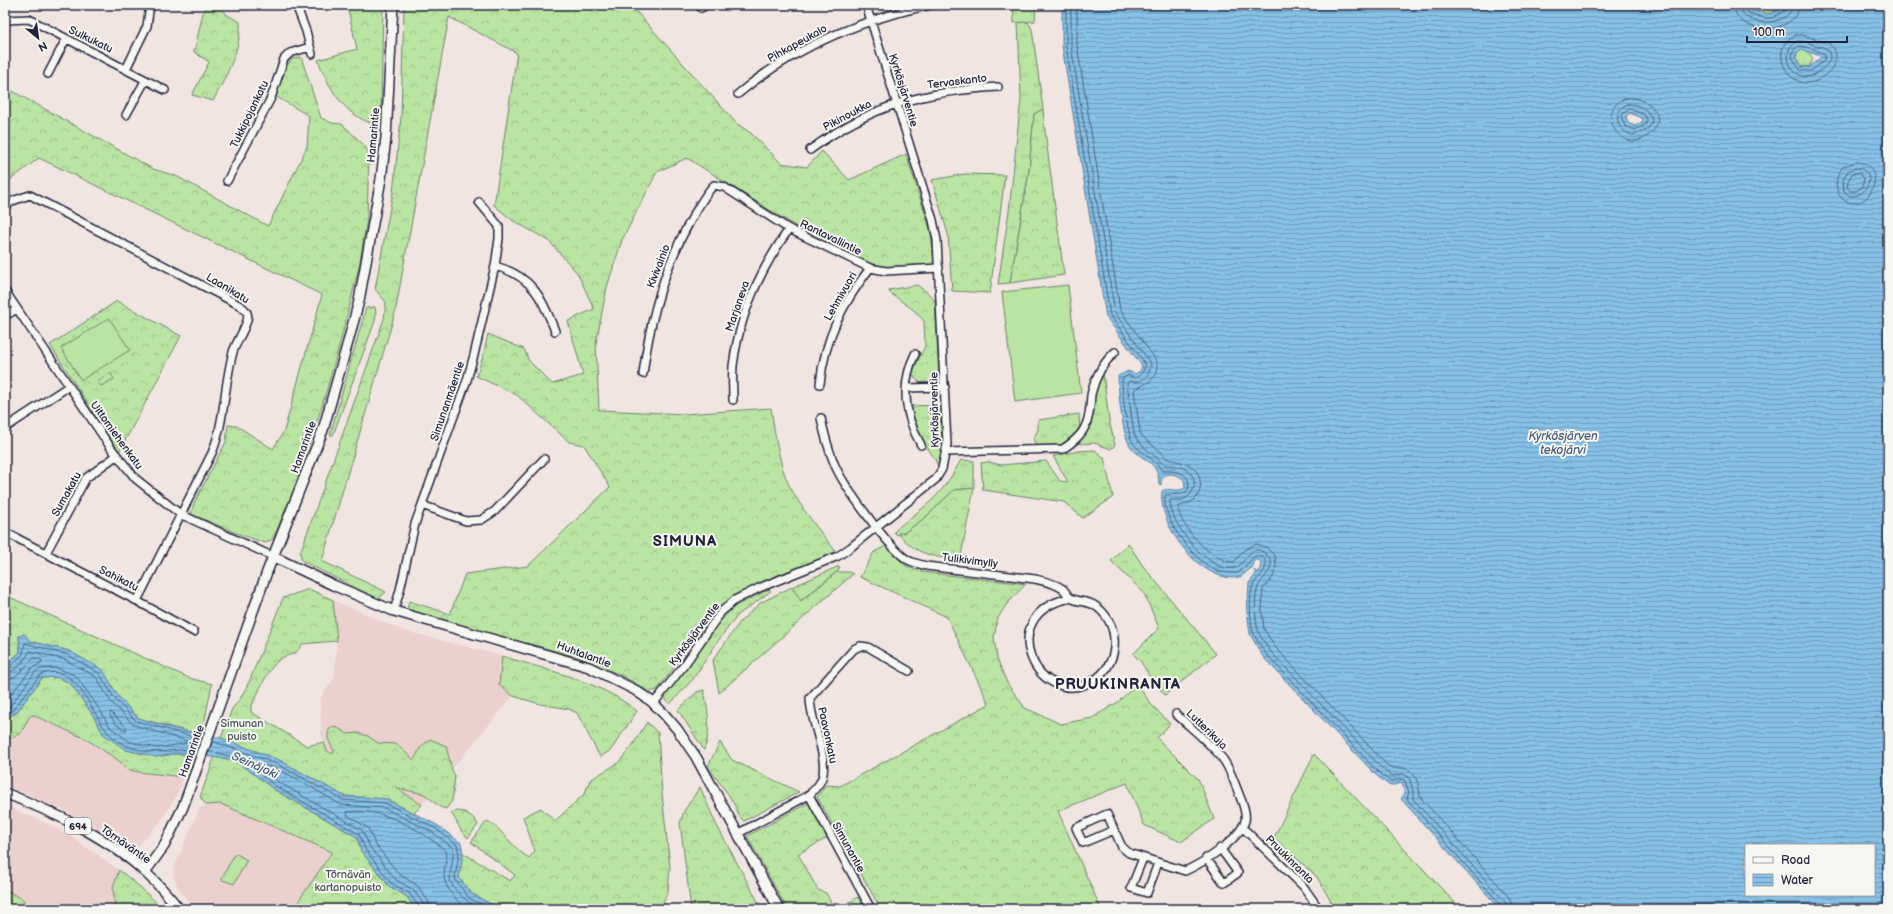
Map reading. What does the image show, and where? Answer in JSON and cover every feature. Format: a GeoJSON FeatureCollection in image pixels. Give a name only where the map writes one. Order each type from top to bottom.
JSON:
{"type":"FeatureCollection","features":[{"type":"Feature","properties":{"kind":"main road","name":"Hamarintie"},"geometry":{"type":"LineString","coordinates":[[145,872],[160,852],[174,828],[195,778],[274,557],[323,430],[359,301],[377,200],[386,138],[393,5]]}},
{"type":"Feature","properties":{"kind":"main road","name":"Huhtalantie"},"geometry":{"type":"LineString","coordinates":[[274,557],[394,611],[590,667],[635,690],[654,704],[677,729],[696,757],[779,909]]}},
{"type":"Feature","properties":{"kind":"main road","name":"Törnäväntie"},"geometry":{"type":"LineString","coordinates":[[5,793],[34,804],[82,828],[145,872],[179,909]]}},
{"type":"Feature","properties":{"kind":"street"},"geometry":{"type":"LineString","coordinates":[[126,69],[147,26],[150,5]]}},
{"type":"Feature","properties":{"kind":"street"},"geometry":{"type":"LineString","coordinates":[[296,5],[312,54]]}},
{"type":"Feature","properties":{"kind":"street","name":"Kyrkösjärventie"},"geometry":{"type":"LineString","coordinates":[[654,704],[685,664],[721,612],[735,600],[759,588],[838,556],[877,527],[936,479],[942,469],[946,452],[945,387],[937,240],[933,220],[866,5]]}},
{"type":"Feature","properties":{"kind":"street","name":"Pihkapeukalo"},"geometry":{"type":"LineString","coordinates":[[738,94],[755,80],[796,53],[846,29],[871,20],[930,5]]}},
{"type":"Feature","properties":{"kind":"street","name":"Sulkukatu"},"geometry":{"type":"LineString","coordinates":[[5,20],[29,19],[66,40],[165,90]]}},
{"type":"Feature","properties":{"kind":"street"},"geometry":{"type":"LineString","coordinates":[[48,74],[66,40]]}},
{"type":"Feature","properties":{"kind":"street","name":"Tukkipojankatu"},"geometry":{"type":"LineString","coordinates":[[227,181],[271,98],[284,59],[290,54],[310,47]]}},
{"type":"Feature","properties":{"kind":"street"},"geometry":{"type":"LineString","coordinates":[[126,115],[145,81]]}},
{"type":"Feature","properties":{"kind":"street","name":"Tervaskanto"},"geometry":{"type":"LineString","coordinates":[[897,104],[923,96],[956,90],[998,87]]}},
{"type":"Feature","properties":{"kind":"street","name":"Pikinoukka"},"geometry":{"type":"LineString","coordinates":[[810,150],[852,122],[875,111],[897,104]]}},
{"type":"Feature","properties":{"kind":"street","name":"Kivivainio"},"geometry":{"type":"LineString","coordinates":[[643,374],[651,323],[660,290],[673,254],[708,191],[714,185],[724,187]]}},
{"type":"Feature","properties":{"kind":"street","name":"Rantavallintie"},"geometry":{"type":"LineString","coordinates":[[724,187],[789,229],[870,268],[886,271],[939,268]]}},
{"type":"Feature","properties":{"kind":"street","name":"Laanikatu"},"geometry":{"type":"LineString","coordinates":[[5,206],[15,200],[30,195],[241,306],[247,312],[248,320],[236,342],[229,366],[219,436],[212,453],[180,514]]}},
{"type":"Feature","properties":{"kind":"street","name":"Simunanmäentie"},"geometry":{"type":"LineString","coordinates":[[394,611],[415,524],[469,374],[495,266],[499,239],[499,226],[479,202]]}},
{"type":"Feature","properties":{"kind":"street","name":"Marjaneva"},"geometry":{"type":"LineString","coordinates":[[733,400],[733,367],[738,335],[746,308],[758,279],[789,229]]}},
{"type":"Feature","properties":{"kind":"street"},"geometry":{"type":"LineString","coordinates":[[495,266],[514,272],[522,277],[536,291],[544,302],[555,331]]}},
{"type":"Feature","properties":{"kind":"street","name":"Lehmivuori"},"geometry":{"type":"LineString","coordinates":[[820,384],[822,363],[838,316],[870,268]]}},
{"type":"Feature","properties":{"kind":"street","name":"Uittomiehenkatu"},"geometry":{"type":"LineString","coordinates":[[5,291],[123,466],[148,490],[180,514],[274,557]]}},
{"type":"Feature","properties":{"kind":"street"},"geometry":{"type":"LineString","coordinates":[[5,316],[17,309]]}},
{"type":"Feature","properties":{"kind":"street"},"geometry":{"type":"LineString","coordinates":[[946,452],[1063,449],[1076,440],[1084,430],[1089,420],[1091,392],[1104,362],[1115,352]]}},
{"type":"Feature","properties":{"kind":"street"},"geometry":{"type":"LineString","coordinates":[[915,354],[907,375],[907,410],[910,422],[921,445]]}},
{"type":"Feature","properties":{"kind":"street"},"geometry":{"type":"LineString","coordinates":[[5,428],[69,386]]}},
{"type":"Feature","properties":{"kind":"street"},"geometry":{"type":"LineString","coordinates":[[906,388],[945,387]]}},
{"type":"Feature","properties":{"kind":"street","name":"Tulikivimylly"},"geometry":{"type":"LineString","coordinates":[[821,418],[826,442],[834,464],[847,488],[897,552],[909,561],[926,566],[1035,579],[1062,588],[1071,598],[1082,600],[1095,606],[1105,615],[1112,626],[1115,640],[1111,661],[1098,678],[1088,683],[1067,686],[1056,684],[1038,672],[1028,653],[1027,642],[1033,621],[1040,612],[1048,605],[1058,600],[1071,598]]}},
{"type":"Feature","properties":{"kind":"street","name":"Sumakatu"},"geometry":{"type":"LineString","coordinates":[[46,553],[86,478],[89,474],[116,456]]}},
{"type":"Feature","properties":{"kind":"street"},"geometry":{"type":"LineString","coordinates":[[422,505],[466,521],[481,520],[496,511],[544,459]]}},
{"type":"Feature","properties":{"kind":"street","name":"Sahikatu"},"geometry":{"type":"LineString","coordinates":[[5,532],[137,601],[180,514]]}},
{"type":"Feature","properties":{"kind":"street"},"geometry":{"type":"LineString","coordinates":[[137,601],[194,632]]}},
{"type":"Feature","properties":{"kind":"street","name":"Paavonkatu"},"geometry":{"type":"LineString","coordinates":[[737,834],[808,795],[817,788],[822,780],[824,772],[820,745],[810,710],[810,698],[854,649],[860,646],[868,647],[909,671]]}},
{"type":"Feature","properties":{"kind":"street","name":"Lutterikuja"},"geometry":{"type":"LineString","coordinates":[[1176,714],[1223,759],[1244,809],[1246,818],[1242,827]]}},
{"type":"Feature","properties":{"kind":"street","name":"Simunantie"},"geometry":{"type":"LineString","coordinates":[[808,795],[871,909]]}},
{"type":"Feature","properties":{"kind":"street"},"geometry":{"type":"LineString","coordinates":[[1114,830],[1083,843],[1076,828],[1107,814],[1122,847],[1129,853],[1185,871],[1220,848],[1238,834],[1242,827]]}},
{"type":"Feature","properties":{"kind":"street","name":"Pruukinranta"},"geometry":{"type":"LineString","coordinates":[[1242,827],[1303,886],[1319,909]]}},
{"type":"Feature","properties":{"kind":"street"},"geometry":{"type":"LineString","coordinates":[[1206,858],[1224,883],[1238,873],[1220,848]]}},
{"type":"Feature","properties":{"kind":"street"},"geometry":{"type":"LineString","coordinates":[[1143,858],[1131,888],[1147,893],[1158,863]]}},
{"type":"Feature","properties":{"kind":"shaded area"},"geometry":{"type":"Polygon","coordinates":[[[333,600],[402,630],[502,656],[499,685],[513,696],[422,805],[395,788],[327,751],[321,734],[320,698],[334,678],[337,641],[333,600]]]}},
{"type":"Feature","properties":{"kind":"shaded area"},"geometry":{"type":"Polygon","coordinates":[[[33,715],[86,739],[118,760],[127,769],[138,772],[184,777],[176,797],[161,821],[133,852],[97,828],[68,812],[5,785],[5,741],[21,733],[30,716],[33,715]]]}},
{"type":"Feature","properties":{"kind":"shaded area"},"geometry":{"type":"Polygon","coordinates":[[[221,804],[332,852],[293,909],[195,909],[179,890],[173,875],[175,865],[199,809],[206,805],[221,804]]]}},
{"type":"Feature","properties":{"kind":"shaded area"},"geometry":{"type":"Polygon","coordinates":[[[5,806],[40,820],[69,835],[119,870],[113,887],[115,909],[5,909],[5,806]]]}},
{"type":"Feature","properties":{"kind":"green space"},"geometry":{"type":"Polygon","coordinates":[[[207,5],[220,5],[227,15],[240,22],[240,32],[236,52],[213,101],[192,95],[209,62],[194,52],[203,13],[207,5]]]}},
{"type":"Feature","properties":{"kind":"green space"},"geometry":{"type":"Polygon","coordinates":[[[347,5],[383,5],[381,110],[378,120],[373,124],[362,120],[353,114],[338,99],[332,90],[318,60],[357,49],[347,5]]]}},
{"type":"Feature","properties":{"kind":"green space"},"geometry":{"type":"Polygon","coordinates":[[[404,5],[638,5],[634,9],[736,123],[752,134],[781,163],[807,167],[822,151],[849,180],[906,154],[931,232],[934,261],[930,265],[878,267],[795,226],[687,158],[657,172],[622,240],[607,287],[596,343],[599,410],[685,414],[771,408],[779,456],[788,483],[805,511],[837,553],[780,574],[736,594],[716,611],[657,690],[649,692],[623,676],[581,658],[407,611],[409,601],[450,614],[465,574],[528,566],[610,487],[584,445],[569,442],[517,395],[476,376],[483,357],[488,334],[524,349],[529,361],[552,384],[583,375],[568,321],[594,309],[578,274],[549,241],[512,220],[494,205],[517,53],[449,17],[395,313],[322,561],[386,592],[378,599],[302,561],[300,553],[384,319],[386,302],[375,289],[393,192],[401,117],[404,5]]]}},
{"type":"Feature","properties":{"kind":"green space"},"geometry":{"type":"Polygon","coordinates":[[[1013,5],[1036,5],[1035,21],[1014,23],[1013,5]]]}},
{"type":"Feature","properties":{"kind":"green space"},"geometry":{"type":"Polygon","coordinates":[[[1749,5],[1788,5],[1773,12],[1767,13],[1750,9],[1749,5]]]}},
{"type":"Feature","properties":{"kind":"green space"},"geometry":{"type":"Polygon","coordinates":[[[1018,22],[1028,22],[1032,29],[1043,109],[1034,114],[1029,171],[1010,283],[998,284],[1009,211],[1021,99],[1018,22]]]}},
{"type":"Feature","properties":{"kind":"green space"},"geometry":{"type":"Polygon","coordinates":[[[1800,50],[1808,52],[1811,55],[1813,59],[1809,67],[1802,67],[1796,57],[1800,50]]]}},
{"type":"Feature","properties":{"kind":"green space"},"geometry":{"type":"Polygon","coordinates":[[[301,57],[321,118],[332,123],[342,124],[364,145],[369,154],[367,219],[359,267],[324,400],[294,490],[273,539],[265,543],[236,533],[191,514],[194,503],[226,442],[228,425],[237,426],[273,449],[284,431],[322,295],[39,158],[5,184],[5,87],[153,169],[176,176],[268,226],[307,147],[309,116],[275,96],[284,70],[292,59],[301,57]]]}},
{"type":"Feature","properties":{"kind":"green space"},"geometry":{"type":"Polygon","coordinates":[[[1043,109],[1064,275],[1010,283],[1029,171],[1034,114],[1043,109]]]}},
{"type":"Feature","properties":{"kind":"green space"},"geometry":{"type":"Polygon","coordinates":[[[965,174],[1005,175],[990,293],[952,291],[948,234],[932,180],[965,174]]]}},
{"type":"Feature","properties":{"kind":"green space"},"geometry":{"type":"Polygon","coordinates":[[[917,285],[928,293],[935,301],[939,379],[935,384],[927,385],[921,383],[916,380],[912,373],[925,346],[924,321],[915,311],[890,293],[889,290],[917,285]]]}},
{"type":"Feature","properties":{"kind":"green space"},"geometry":{"type":"Polygon","coordinates":[[[1068,285],[1081,393],[1015,402],[1002,292],[1068,285]]]}},
{"type":"Feature","properties":{"kind":"green space"},"geometry":{"type":"Polygon","coordinates":[[[117,301],[181,336],[119,452],[50,345],[117,301]]]}},
{"type":"Feature","properties":{"kind":"green space"},"geometry":{"type":"Polygon","coordinates":[[[375,307],[375,321],[333,435],[330,435],[366,308],[375,307]]]}},
{"type":"Feature","properties":{"kind":"green space"},"geometry":{"type":"Polygon","coordinates":[[[109,318],[130,350],[81,380],[61,348],[109,318]]]}},
{"type":"Feature","properties":{"kind":"green space"},"geometry":{"type":"Polygon","coordinates":[[[110,373],[114,379],[101,386],[97,381],[110,373]]]}},
{"type":"Feature","properties":{"kind":"green space"},"geometry":{"type":"Polygon","coordinates":[[[1103,373],[1109,420],[1115,445],[1111,449],[1094,443],[1079,444],[1078,442],[1087,431],[1091,421],[1094,395],[1103,373]]]}},
{"type":"Feature","properties":{"kind":"green space"},"geometry":{"type":"Polygon","coordinates":[[[939,405],[942,452],[938,467],[935,459],[915,429],[910,406],[939,405]]]}},
{"type":"Feature","properties":{"kind":"green space"},"geometry":{"type":"Polygon","coordinates":[[[1079,414],[1080,432],[1060,445],[1050,447],[1037,446],[1033,439],[1038,430],[1038,420],[1079,414]]]}},
{"type":"Feature","properties":{"kind":"green space"},"geometry":{"type":"Polygon","coordinates":[[[1095,450],[1104,458],[1113,497],[1083,518],[1064,502],[983,490],[981,463],[989,462],[1001,465],[1046,461],[1060,481],[1068,482],[1053,456],[1079,451],[1095,450]]]}},
{"type":"Feature","properties":{"kind":"green space"},"geometry":{"type":"Polygon","coordinates":[[[961,460],[974,461],[974,488],[954,490],[926,517],[904,533],[897,535],[894,532],[903,523],[936,496],[961,460]]]}},
{"type":"Feature","properties":{"kind":"green space"},"geometry":{"type":"Polygon","coordinates":[[[974,488],[960,561],[934,556],[919,551],[905,541],[898,533],[904,533],[926,517],[954,490],[974,488]]]}},
{"type":"Feature","properties":{"kind":"green space"},"geometry":{"type":"Polygon","coordinates":[[[1128,543],[1143,566],[1216,654],[1165,695],[1150,677],[1141,662],[1133,654],[1159,628],[1144,593],[1111,561],[1128,543]]]}},
{"type":"Feature","properties":{"kind":"green space"},"geometry":{"type":"Polygon","coordinates":[[[886,546],[906,566],[921,572],[1026,584],[1006,605],[998,618],[994,637],[997,658],[1007,683],[1025,708],[1061,724],[1092,718],[1118,702],[1137,684],[1150,703],[1170,724],[1157,738],[1199,780],[1214,819],[1181,842],[1144,825],[1127,783],[1058,811],[1101,909],[881,909],[817,797],[826,785],[840,786],[989,704],[947,617],[860,577],[874,552],[886,546]]]}},
{"type":"Feature","properties":{"kind":"green space"},"geometry":{"type":"Polygon","coordinates":[[[840,567],[837,572],[800,601],[792,587],[840,567]]]}},
{"type":"Feature","properties":{"kind":"green space"},"geometry":{"type":"Polygon","coordinates":[[[837,572],[849,572],[853,574],[719,693],[713,660],[740,622],[760,603],[792,587],[801,601],[837,572]]]}},
{"type":"Feature","properties":{"kind":"green space","name":"Simunan puisto"},"geometry":{"type":"Polygon","coordinates":[[[309,589],[333,600],[337,641],[302,644],[295,653],[280,659],[275,663],[251,707],[251,712],[307,746],[324,742],[327,751],[333,754],[334,751],[328,734],[330,728],[336,727],[348,734],[358,733],[368,736],[378,743],[396,744],[414,760],[420,748],[430,739],[446,746],[455,776],[452,801],[446,809],[440,807],[424,794],[397,788],[422,805],[414,813],[386,799],[344,796],[279,760],[221,738],[232,709],[240,699],[249,682],[283,598],[309,589]]]}},
{"type":"Feature","properties":{"kind":"green space"},"geometry":{"type":"Polygon","coordinates":[[[769,589],[771,591],[738,615],[720,638],[693,679],[670,704],[666,700],[665,695],[669,688],[687,667],[714,628],[734,607],[769,589]]]}},
{"type":"Feature","properties":{"kind":"green space"},"geometry":{"type":"Polygon","coordinates":[[[5,595],[189,678],[212,684],[205,719],[197,734],[138,718],[118,696],[102,670],[69,651],[30,641],[19,636],[20,652],[5,666],[5,595]]]}},
{"type":"Feature","properties":{"kind":"green space"},"geometry":{"type":"Polygon","coordinates":[[[502,656],[590,684],[622,700],[637,711],[611,750],[600,757],[577,713],[569,709],[540,704],[513,696],[499,685],[502,656]]]}},
{"type":"Feature","properties":{"kind":"green space"},"geometry":{"type":"Polygon","coordinates":[[[57,677],[70,683],[93,715],[103,734],[156,757],[174,754],[192,754],[184,777],[138,772],[127,769],[118,760],[86,739],[33,715],[30,716],[21,733],[5,741],[5,718],[16,713],[42,678],[57,677]]]}},
{"type":"Feature","properties":{"kind":"green space"},"geometry":{"type":"Polygon","coordinates":[[[704,690],[709,728],[704,750],[678,710],[697,692],[704,690]]]}},
{"type":"Feature","properties":{"kind":"green space"},"geometry":{"type":"Polygon","coordinates":[[[647,722],[658,733],[662,794],[670,867],[668,891],[661,909],[501,909],[473,895],[459,878],[463,853],[510,881],[515,875],[471,842],[487,821],[497,828],[529,858],[535,851],[523,817],[541,808],[555,821],[585,793],[590,780],[618,763],[632,746],[647,722]]]}},
{"type":"Feature","properties":{"kind":"green space"},"geometry":{"type":"Polygon","coordinates":[[[720,742],[732,760],[799,792],[744,821],[739,816],[729,795],[708,766],[720,742]]]}},
{"type":"Feature","properties":{"kind":"green space"},"geometry":{"type":"Polygon","coordinates":[[[1314,754],[1461,909],[1335,909],[1317,877],[1274,838],[1314,754]]]}},
{"type":"Feature","properties":{"kind":"green space","name":"Törnävän kartanopuisto"},"geometry":{"type":"Polygon","coordinates":[[[215,756],[232,760],[247,769],[275,790],[357,837],[361,851],[389,886],[406,896],[416,909],[293,909],[332,852],[221,804],[206,805],[200,797],[215,756]]]}},
{"type":"Feature","properties":{"kind":"green space"},"geometry":{"type":"Polygon","coordinates":[[[700,787],[716,824],[762,909],[691,909],[680,823],[684,811],[700,787]]]}},
{"type":"Feature","properties":{"kind":"green space"},"geometry":{"type":"Polygon","coordinates":[[[808,803],[827,838],[798,854],[818,890],[826,893],[833,906],[843,906],[858,897],[865,909],[787,909],[747,836],[808,803]]]}},
{"type":"Feature","properties":{"kind":"green space"},"geometry":{"type":"Polygon","coordinates":[[[456,811],[469,815],[478,825],[468,838],[451,813],[456,811]]]}},
{"type":"Feature","properties":{"kind":"green space"},"geometry":{"type":"Polygon","coordinates":[[[235,853],[247,860],[234,884],[222,880],[222,878],[235,853]]]}},
{"type":"Feature","properties":{"kind":"green space"},"geometry":{"type":"Polygon","coordinates":[[[119,870],[140,887],[163,909],[115,909],[113,887],[119,870]]]}},
{"type":"Feature","properties":{"kind":"green space"},"geometry":{"type":"Polygon","coordinates":[[[6,890],[24,900],[22,909],[5,909],[6,890]]]}},
{"type":"Feature","properties":{"kind":"water","name":"Kyrkösjärven tekojärvi"},"geometry":{"type":"Polygon","coordinates":[[[1062,5],[1749,5],[1750,9],[1771,14],[1788,5],[1888,5],[1888,909],[1500,909],[1401,799],[1405,793],[1402,783],[1390,786],[1377,776],[1263,657],[1250,634],[1247,612],[1249,583],[1256,574],[1254,570],[1258,573],[1261,562],[1257,559],[1253,562],[1252,568],[1239,577],[1225,577],[1211,572],[1197,562],[1185,550],[1174,535],[1162,505],[1162,491],[1179,490],[1185,488],[1184,480],[1170,474],[1163,477],[1161,480],[1161,485],[1159,484],[1156,470],[1131,447],[1128,442],[1123,424],[1118,376],[1128,371],[1135,374],[1140,371],[1142,366],[1106,317],[1062,46],[1062,5]],[[1800,50],[1797,53],[1796,57],[1802,67],[1809,67],[1821,57],[1800,50]],[[1630,113],[1626,116],[1628,123],[1635,126],[1643,121],[1642,118],[1630,113]]]}},
{"type":"Feature","properties":{"kind":"water","name":"Seinäjoki"},"geometry":{"type":"Polygon","coordinates":[[[24,634],[30,641],[69,651],[103,670],[118,696],[138,718],[175,729],[221,738],[279,760],[344,796],[386,799],[437,825],[461,843],[463,853],[459,878],[473,895],[501,909],[416,909],[406,896],[389,886],[361,851],[357,837],[275,790],[247,769],[232,760],[192,754],[174,754],[156,757],[126,750],[103,734],[93,715],[70,683],[57,677],[42,678],[16,713],[5,718],[5,666],[20,652],[19,636],[24,634]]]}},
{"type":"Feature","properties":{"kind":"district","name":"SIMUNA"},"geometry":{"type":"Point","coordinates":[685,541]}},
{"type":"Feature","properties":{"kind":"district","name":"PRUUKINRANTA"},"geometry":{"type":"Point","coordinates":[1118,684]}}]}
